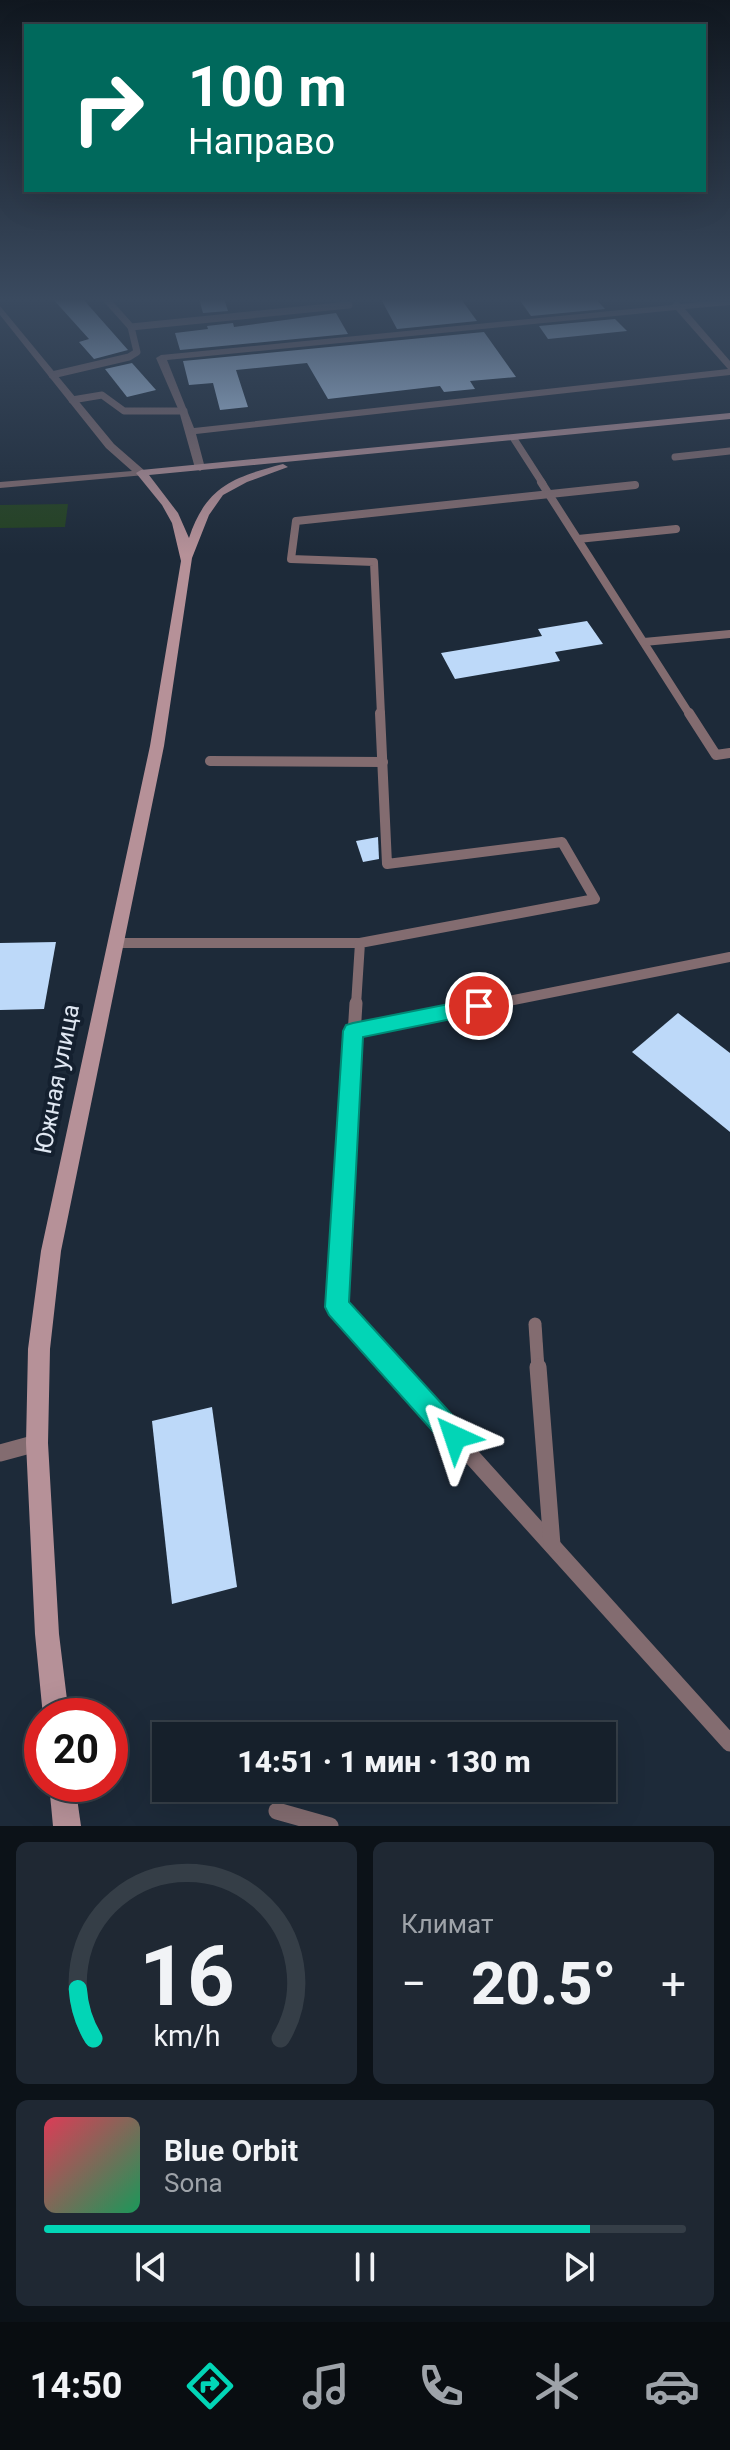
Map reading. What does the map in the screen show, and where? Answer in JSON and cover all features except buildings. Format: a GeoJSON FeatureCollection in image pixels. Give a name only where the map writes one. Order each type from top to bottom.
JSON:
{"type":"FeatureCollection","features":[{"type":"Feature","properties":{"kind":"main road"},"geometry":{"type":"LineString","coordinates":[[141,473],[730,416]]}},
{"type":"Feature","properties":{"kind":"main road"},"geometry":{"type":"LineString","coordinates":[[187,561],[203,510],[211,497],[242,481],[312,458]]}},
{"type":"Feature","properties":{"kind":"main road","name":"Южная улица"},"geometry":{"type":"LineString","coordinates":[[54,1698],[47,1634],[37,1443],[39,1349],[51,1251],[113,943],[157,746],[187,561],[185,535],[178,519],[141,473]]}},
{"type":"Feature","properties":{"kind":"main road"},"geometry":{"type":"LineString","coordinates":[[64,1802],[67,1826]]}},
{"type":"Feature","properties":{"kind":"street"},"geometry":{"type":"LineString","coordinates":[[59,384],[110,446],[141,473]]}},
{"type":"Feature","properties":{"kind":"street"},"geometry":{"type":"LineString","coordinates":[[172,384],[184,411],[200,468]]}},
{"type":"Feature","properties":{"kind":"street"},"geometry":{"type":"LineString","coordinates":[[189,432],[606,384]]}},
{"type":"Feature","properties":{"kind":"street"},"geometry":{"type":"LineString","coordinates":[[0,485],[141,473]]}},
{"type":"Feature","properties":{"kind":"lane"},"geometry":{"type":"LineString","coordinates":[[72,400],[102,395],[124,411],[184,411]]}},
{"type":"Feature","properties":{"kind":"lane"},"geometry":{"type":"LineString","coordinates":[[514,439],[716,755],[730,753]]}},
{"type":"Feature","properties":{"kind":"lane"},"geometry":{"type":"LineString","coordinates":[[675,457],[730,451]]}},
{"type":"Feature","properties":{"kind":"lane"},"geometry":{"type":"LineString","coordinates":[[113,943],[360,943],[595,899],[562,842],[387,864],[374,562],[291,559],[296,521],[635,485]]}},
{"type":"Feature","properties":{"kind":"lane"},"geometry":{"type":"LineString","coordinates":[[578,539],[676,529]]}},
{"type":"Feature","properties":{"kind":"lane"},"geometry":{"type":"LineString","coordinates":[[644,642],[730,634]]}},
{"type":"Feature","properties":{"kind":"lane"},"geometry":{"type":"LineString","coordinates":[[210,761],[383,762]]}},
{"type":"Feature","properties":{"kind":"lane"},"geometry":{"type":"LineString","coordinates":[[360,943],[337,1307],[730,1743]]}},
{"type":"Feature","properties":{"kind":"lane"},"geometry":{"type":"LineString","coordinates":[[353,1031],[730,957]]}},
{"type":"Feature","properties":{"kind":"lane"},"geometry":{"type":"LineString","coordinates":[[535,1324],[553,1546]]}},
{"type":"Feature","properties":{"kind":"lane"},"geometry":{"type":"LineString","coordinates":[[0,1453],[37,1443]]}},
{"type":"Feature","properties":{"kind":"lane"},"geometry":{"type":"LineString","coordinates":[[277,1811],[330,1826]]}},
{"type":"Feature","properties":{"kind":"green space"},"geometry":{"type":"Polygon","coordinates":[[[68,504],[65,527],[0,528],[0,505],[68,504]]]}},
{"type":"Feature","properties":{"kind":"route"},"geometry":{"type":"LineString","coordinates":[[455,1437],[337,1307],[345,1153],[353,1031],[479,1006]]}}]}
